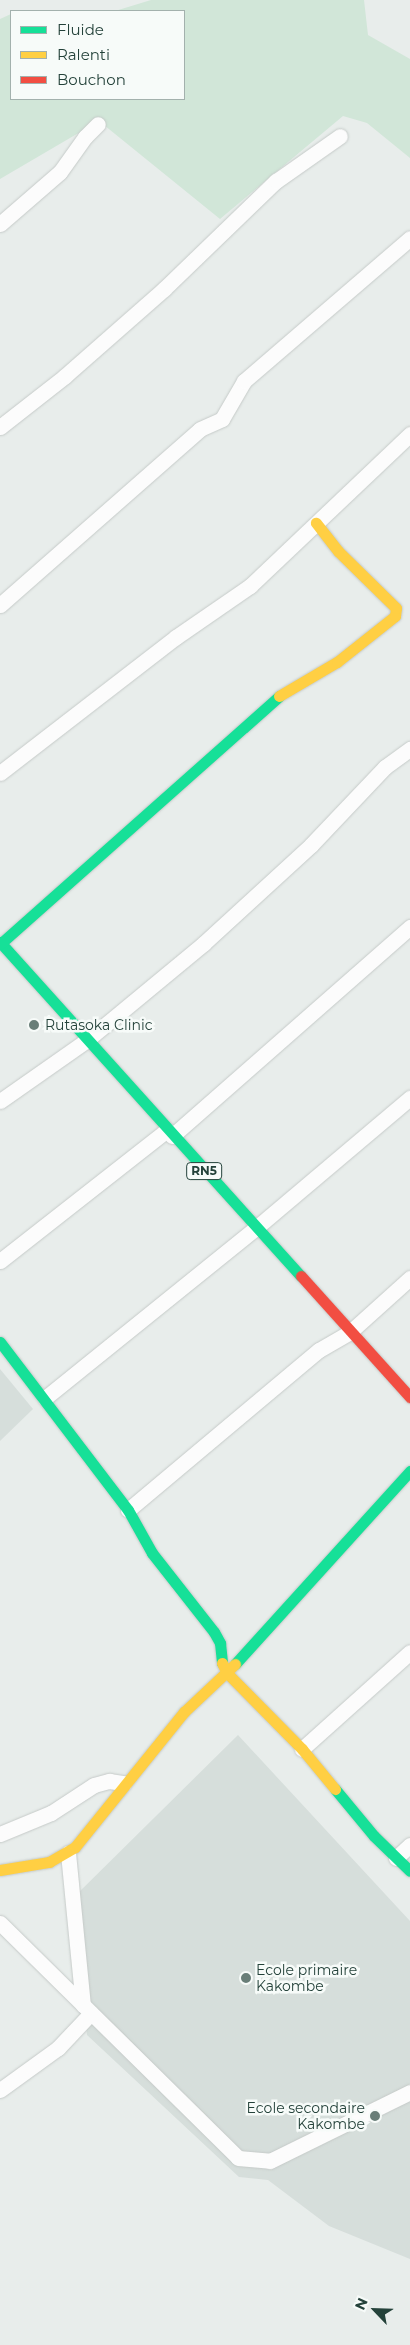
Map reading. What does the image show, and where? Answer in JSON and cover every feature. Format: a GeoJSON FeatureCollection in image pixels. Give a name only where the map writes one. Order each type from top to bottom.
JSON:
{"type":"FeatureCollection","features":[{"type":"Feature","properties":{"kind":"main road"},"geometry":{"type":"LineString","coordinates":[[0,943],[284,692],[337,662],[395,616],[396,608],[338,551],[316,523]]}},
{"type":"Feature","properties":{"kind":"main road","name":"RN5"},"geometry":{"type":"LineString","coordinates":[[0,943],[410,1397]]}},
{"type":"Feature","properties":{"kind":"main road"},"geometry":{"type":"LineString","coordinates":[[0,1342],[45,1398],[128,1510],[152,1554],[217,1638],[222,1664],[227,1673],[302,1749],[374,1836],[410,1871]]}},
{"type":"Feature","properties":{"kind":"main road"},"geometry":{"type":"LineString","coordinates":[[0,1870],[49,1862],[68,1853],[89,1832],[124,1783],[195,1700],[227,1673],[410,1471]]}},
{"type":"Feature","properties":{"kind":"street"},"geometry":{"type":"LineString","coordinates":[[0,224],[60,172],[85,137],[98,124]]}},
{"type":"Feature","properties":{"kind":"street"},"geometry":{"type":"LineString","coordinates":[[0,427],[65,376],[164,289],[276,182],[340,136]]}},
{"type":"Feature","properties":{"kind":"street"},"geometry":{"type":"LineString","coordinates":[[0,604],[200,429],[222,419],[244,381],[410,238]]}},
{"type":"Feature","properties":{"kind":"street"},"geometry":{"type":"LineString","coordinates":[[0,773],[176,637],[250,586],[410,434]]}},
{"type":"Feature","properties":{"kind":"street"},"geometry":{"type":"LineString","coordinates":[[0,1101],[87,1040],[211,937],[311,845],[385,768],[410,749]]}},
{"type":"Feature","properties":{"kind":"street"},"geometry":{"type":"LineString","coordinates":[[0,1261],[170,1133],[410,927]]}},
{"type":"Feature","properties":{"kind":"street"},"geometry":{"type":"LineString","coordinates":[[45,1398],[256,1228],[410,1098]]}},
{"type":"Feature","properties":{"kind":"street"},"geometry":{"type":"LineString","coordinates":[[128,1510],[318,1350],[350,1332],[410,1278]]}},
{"type":"Feature","properties":{"kind":"street"},"geometry":{"type":"LineString","coordinates":[[302,1749],[410,1652]]}},
{"type":"Feature","properties":{"kind":"street"},"geometry":{"type":"LineString","coordinates":[[0,1834],[51,1813],[94,1785],[110,1781],[124,1783]]}},
{"type":"Feature","properties":{"kind":"street"},"geometry":{"type":"LineString","coordinates":[[396,1858],[410,1845]]}},
{"type":"Feature","properties":{"kind":"street"},"geometry":{"type":"LineString","coordinates":[[0,2090],[58,2048],[87,2009],[68,1853]]}},
{"type":"Feature","properties":{"kind":"street"},"geometry":{"type":"LineString","coordinates":[[0,1923],[238,2158],[270,2161],[410,2092]]}},
{"type":"Feature","properties":{"kind":"shaded area"},"geometry":{"type":"Polygon","coordinates":[[[0,1369],[33,1409],[0,1441],[0,1369]]]}},
{"type":"Feature","properties":{"kind":"shaded area","name":"Ecole primaire Kakombe"},"geometry":{"type":"Polygon","coordinates":[[[238,1735],[410,1921],[410,2259],[329,2226],[268,2180],[239,2177],[87,2035],[73,1898],[238,1735]]]}},
{"type":"Feature","properties":{"kind":"green space"},"geometry":{"type":"Polygon","coordinates":[[[151,0],[364,0],[368,35],[410,59],[410,158],[367,123],[343,116],[220,219],[99,121],[0,179],[0,19],[10,14],[10,100],[185,100],[185,10],[118,10],[151,0]]]}},
{"type":"Feature","properties":{"kind":"traffic: fast"},"geometry":{"type":"LineString","coordinates":[[0,944],[279,696]]}},
{"type":"Feature","properties":{"kind":"traffic: fast"},"geometry":{"type":"LineString","coordinates":[[0,942],[301,1276]]}},
{"type":"Feature","properties":{"kind":"traffic: fast"},"geometry":{"type":"LineString","coordinates":[[0,1342],[128,1510],[152,1553],[214,1632],[220,1643],[222,1663]]}},
{"type":"Feature","properties":{"kind":"traffic: fast"},"geometry":{"type":"LineString","coordinates":[[235,1664],[410,1471]]}},
{"type":"Feature","properties":{"kind":"traffic: fast"},"geometry":{"type":"LineString","coordinates":[[335,1789],[374,1836],[410,1871]]}},
{"type":"Feature","properties":{"kind":"traffic: slow"},"geometry":{"type":"LineString","coordinates":[[279,696],[337,662],[395,616],[396,608],[338,551],[316,523]]}},
{"type":"Feature","properties":{"kind":"traffic: slow"},"geometry":{"type":"LineString","coordinates":[[222,1663],[227,1673],[302,1749],[335,1789]]}},
{"type":"Feature","properties":{"kind":"traffic: slow"},"geometry":{"type":"LineString","coordinates":[[0,1870],[49,1862],[75,1847],[184,1712],[235,1664]]}},
{"type":"Feature","properties":{"kind":"traffic: jam"},"geometry":{"type":"LineString","coordinates":[[301,1276],[410,1397]]}},
{"type":"Feature","properties":{"kind":"place","name":"Rutasoka Clinic"},"geometry":{"type":"Point","coordinates":[34,1025]}},
{"type":"Feature","properties":{"kind":"place","name":"Ecole primaire Kakombe"},"geometry":{"type":"Point","coordinates":[246,1978]}},
{"type":"Feature","properties":{"kind":"place","name":"Ecole secondaire Kakombe"},"geometry":{"type":"Point","coordinates":[375,2116]}}]}
